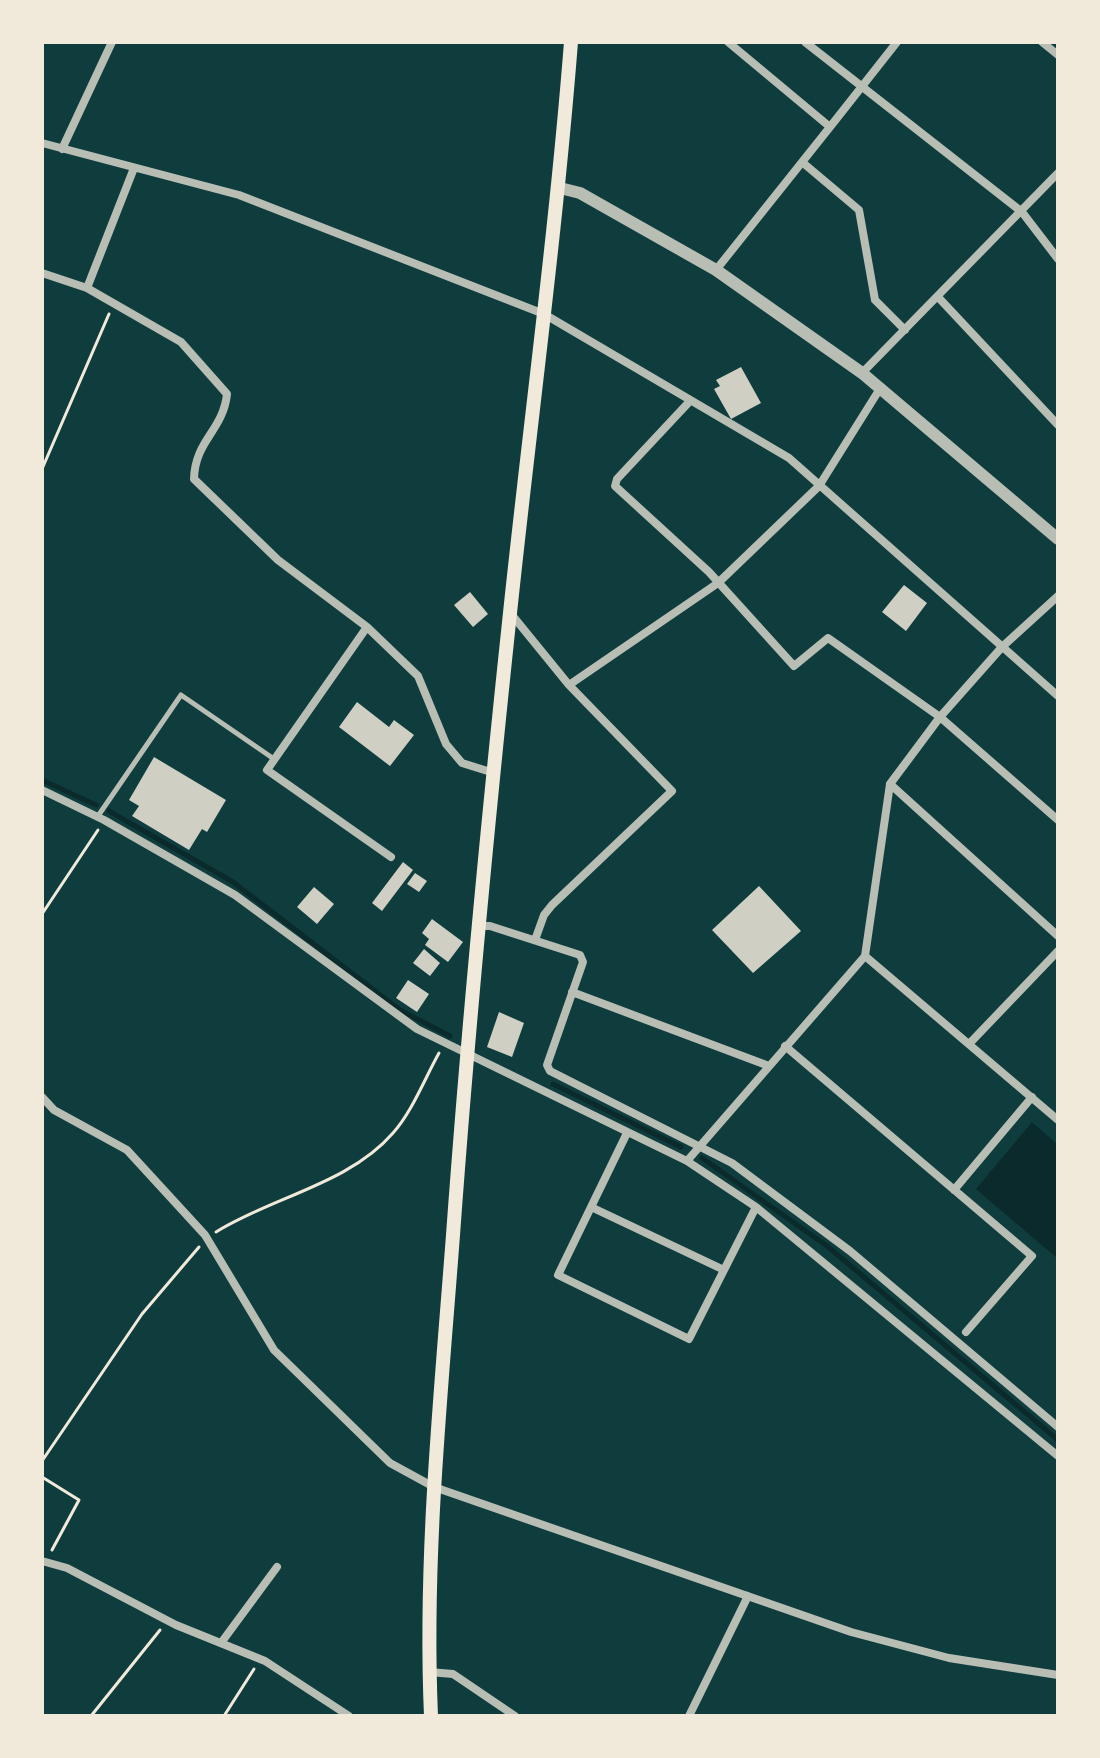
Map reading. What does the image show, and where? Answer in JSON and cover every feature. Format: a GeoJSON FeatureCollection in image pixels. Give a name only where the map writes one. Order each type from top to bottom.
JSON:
{"type":"FeatureCollection","features":[{"type":"Feature","properties":{"kind":"main road"},"geometry":{"type":"LineString","coordinates":[[431,1716],[429,1672],[434,1487],[467,1054],[510,614],[560,188],[571,42]]}},
{"type":"Feature","properties":{"kind":"street"},"geometry":{"type":"LineString","coordinates":[[62,149],[112,42]]}},
{"type":"Feature","properties":{"kind":"street"},"geometry":{"type":"LineString","coordinates":[[728,42],[830,127]]}},
{"type":"Feature","properties":{"kind":"street"},"geometry":{"type":"LineString","coordinates":[[805,42],[1022,212],[1058,259]]}},
{"type":"Feature","properties":{"kind":"street"},"geometry":{"type":"LineString","coordinates":[[716,270],[897,42]]}},
{"type":"Feature","properties":{"kind":"street"},"geometry":{"type":"LineString","coordinates":[[1042,42],[1058,55]]}},
{"type":"Feature","properties":{"kind":"street"},"geometry":{"type":"LineString","coordinates":[[42,143],[239,195],[544,314],[789,458],[1058,696]]}},
{"type":"Feature","properties":{"kind":"street"},"geometry":{"type":"LineString","coordinates":[[802,162],[859,210],[875,300],[905,330]]}},
{"type":"Feature","properties":{"kind":"street"},"geometry":{"type":"LineString","coordinates":[[87,288],[134,168]]}},
{"type":"Feature","properties":{"kind":"street"},"geometry":{"type":"LineString","coordinates":[[862,373],[1058,173]]}},
{"type":"Feature","properties":{"kind":"street"},"geometry":{"type":"LineString","coordinates":[[560,188],[580,193],[716,270],[881,387],[1058,539]]}},
{"type":"Feature","properties":{"kind":"street"},"geometry":{"type":"LineString","coordinates":[[42,273],[87,288],[181,342],[227,394],[225,412],[195,459],[194,479],[278,560],[367,627],[418,676],[446,744],[462,763],[494,773]]}},
{"type":"Feature","properties":{"kind":"street"},"geometry":{"type":"LineString","coordinates":[[938,297],[1058,425]]}},
{"type":"Feature","properties":{"kind":"street"},"geometry":{"type":"LineString","coordinates":[[569,685],[718,583],[819,486],[881,387]]}},
{"type":"Feature","properties":{"kind":"street"},"geometry":{"type":"LineString","coordinates":[[690,401],[617,479],[615,486],[718,583],[794,666],[828,638],[940,717],[1058,820]]}},
{"type":"Feature","properties":{"kind":"street"},"geometry":{"type":"LineString","coordinates":[[687,1161],[865,956],[890,784],[940,717],[1002,647],[1058,596]]}},
{"type":"Feature","properties":{"kind":"street"},"geometry":{"type":"LineString","coordinates":[[510,614],[569,685],[672,791],[552,905],[544,915],[535,940]]}},
{"type":"Feature","properties":{"kind":"street"},"geometry":{"type":"LineString","coordinates":[[367,627],[267,770],[391,857]]}},
{"type":"Feature","properties":{"kind":"street"},"geometry":{"type":"LineString","coordinates":[[890,784],[1058,936]]}},
{"type":"Feature","properties":{"kind":"street"},"geometry":{"type":"LineString","coordinates":[[42,790],[101,819],[235,895],[374,1000],[445,1043],[687,1161],[756,1207],[1058,1456]]}},
{"type":"Feature","properties":{"kind":"street"},"geometry":{"type":"LineString","coordinates":[[479,926],[580,955],[583,962],[547,1065],[550,1071],[699,1144],[742,1171],[850,1251],[1058,1427]]}},
{"type":"Feature","properties":{"kind":"street"},"geometry":{"type":"LineString","coordinates":[[969,1044],[1058,951]]}},
{"type":"Feature","properties":{"kind":"street"},"geometry":{"type":"LineString","coordinates":[[865,956],[1058,1120]]}},
{"type":"Feature","properties":{"kind":"street"},"geometry":{"type":"LineString","coordinates":[[572,992],[769,1066]]}},
{"type":"Feature","properties":{"kind":"street"},"geometry":{"type":"LineString","coordinates":[[785,1046],[1032,1256],[966,1332]]}},
{"type":"Feature","properties":{"kind":"street"},"geometry":{"type":"LineString","coordinates":[[42,1097],[54,1110],[127,1150],[207,1238],[274,1350],[390,1463],[434,1487],[851,1632],[949,1658],[1058,1675]]}},
{"type":"Feature","properties":{"kind":"street"},"geometry":{"type":"LineString","coordinates":[[954,1190],[1032,1097]]}},
{"type":"Feature","properties":{"kind":"street"},"geometry":{"type":"LineString","coordinates":[[627,1133],[558,1275],[689,1339],[756,1207]]}},
{"type":"Feature","properties":{"kind":"street"},"geometry":{"type":"LineString","coordinates":[[591,1207],[724,1270]]}},
{"type":"Feature","properties":{"kind":"street"},"geometry":{"type":"LineString","coordinates":[[44,1562],[67,1568],[168,1620],[260,1659],[349,1716]]}},
{"type":"Feature","properties":{"kind":"street"},"geometry":{"type":"LineString","coordinates":[[221,1643],[277,1567]]}},
{"type":"Feature","properties":{"kind":"street"},"geometry":{"type":"LineString","coordinates":[[689,1716],[748,1596]]}},
{"type":"Feature","properties":{"kind":"street"},"geometry":{"type":"LineString","coordinates":[[429,1672],[453,1674],[515,1716]]}},
{"type":"Feature","properties":{"kind":"lane"},"geometry":{"type":"LineString","coordinates":[[101,819],[181,695],[274,759]]}},
{"type":"Feature","properties":{"kind":"path"},"geometry":{"type":"LineString","coordinates":[[42,469],[114,303]]}},
{"type":"Feature","properties":{"kind":"path"},"geometry":{"type":"LineString","coordinates":[[42,914],[101,819]]}},
{"type":"Feature","properties":{"kind":"path"},"geometry":{"type":"LineString","coordinates":[[42,1461],[142,1314],[207,1238],[244,1215],[354,1166],[394,1133],[445,1043]]}},
{"type":"Feature","properties":{"kind":"path"},"geometry":{"type":"LineString","coordinates":[[42,1477],[79,1500],[44,1562]]}},
{"type":"Feature","properties":{"kind":"path"},"geometry":{"type":"LineString","coordinates":[[91,1716],[168,1620]]}},
{"type":"Feature","properties":{"kind":"path"},"geometry":{"type":"LineString","coordinates":[[224,1716],[260,1659]]}},
{"type":"Feature","properties":{"kind":"water"},"geometry":{"type":"Polygon","coordinates":[[[1032,1122],[1058,1145],[1058,1259],[976,1189],[1032,1122]]]}},
{"type":"Feature","properties":{"kind":"building"},"geometry":{"type":"Polygon","coordinates":[[[741,367],[761,403],[731,419],[714,389],[720,386],[716,380],[741,367]]]}},
{"type":"Feature","properties":{"kind":"building"},"geometry":{"type":"Polygon","coordinates":[[[904,585],[927,603],[906,631],[882,612],[904,585]]]}},
{"type":"Feature","properties":{"kind":"building"},"geometry":{"type":"Polygon","coordinates":[[[470,592],[488,614],[473,627],[454,605],[470,592]]]}},
{"type":"Feature","properties":{"kind":"building"},"geometry":{"type":"Polygon","coordinates":[[[357,702],[389,727],[394,720],[414,735],[390,766],[339,727],[357,702]]]}},
{"type":"Feature","properties":{"kind":"building"},"geometry":{"type":"Polygon","coordinates":[[[154,757],[226,800],[207,832],[202,829],[189,850],[132,816],[139,806],[129,800],[154,757]]]}},
{"type":"Feature","properties":{"kind":"building"},"geometry":{"type":"Polygon","coordinates":[[[403,862],[413,870],[382,911],[372,903],[403,862]]]}},
{"type":"Feature","properties":{"kind":"building"},"geometry":{"type":"Polygon","coordinates":[[[415,873],[427,881],[419,892],[407,884],[415,873]]]}},
{"type":"Feature","properties":{"kind":"building"},"geometry":{"type":"Polygon","coordinates":[[[759,886],[801,931],[753,973],[712,930],[759,886]]]}},
{"type":"Feature","properties":{"kind":"building"},"geometry":{"type":"Polygon","coordinates":[[[314,887],[334,904],[317,924],[297,907],[314,887]]]}},
{"type":"Feature","properties":{"kind":"building"},"geometry":{"type":"Polygon","coordinates":[[[432,919],[463,942],[448,962],[425,945],[429,939],[422,933],[432,919]]]}},
{"type":"Feature","properties":{"kind":"building"},"geometry":{"type":"Polygon","coordinates":[[[424,949],[440,963],[430,976],[413,963],[424,949]]]}},
{"type":"Feature","properties":{"kind":"building"},"geometry":{"type":"Polygon","coordinates":[[[408,980],[429,994],[417,1012],[396,998],[408,980]]]}},
{"type":"Feature","properties":{"kind":"building"},"geometry":{"type":"Polygon","coordinates":[[[499,1012],[524,1023],[512,1057],[487,1047],[499,1012]]]}},
{"type":"Feature","properties":{"kind":"waterway"},"geometry":{"type":"LineString","coordinates":[[42,780],[96,805]]}},
{"type":"Feature","properties":{"kind":"waterway"},"geometry":{"type":"LineString","coordinates":[[109,811],[233,882],[400,1010],[450,1036]]}},
{"type":"Feature","properties":{"kind":"waterway"},"geometry":{"type":"LineString","coordinates":[[553,1084],[681,1147]]}},
{"type":"Feature","properties":{"kind":"waterway"},"geometry":{"type":"LineString","coordinates":[[702,1158],[827,1246],[1058,1440]]}}]}
